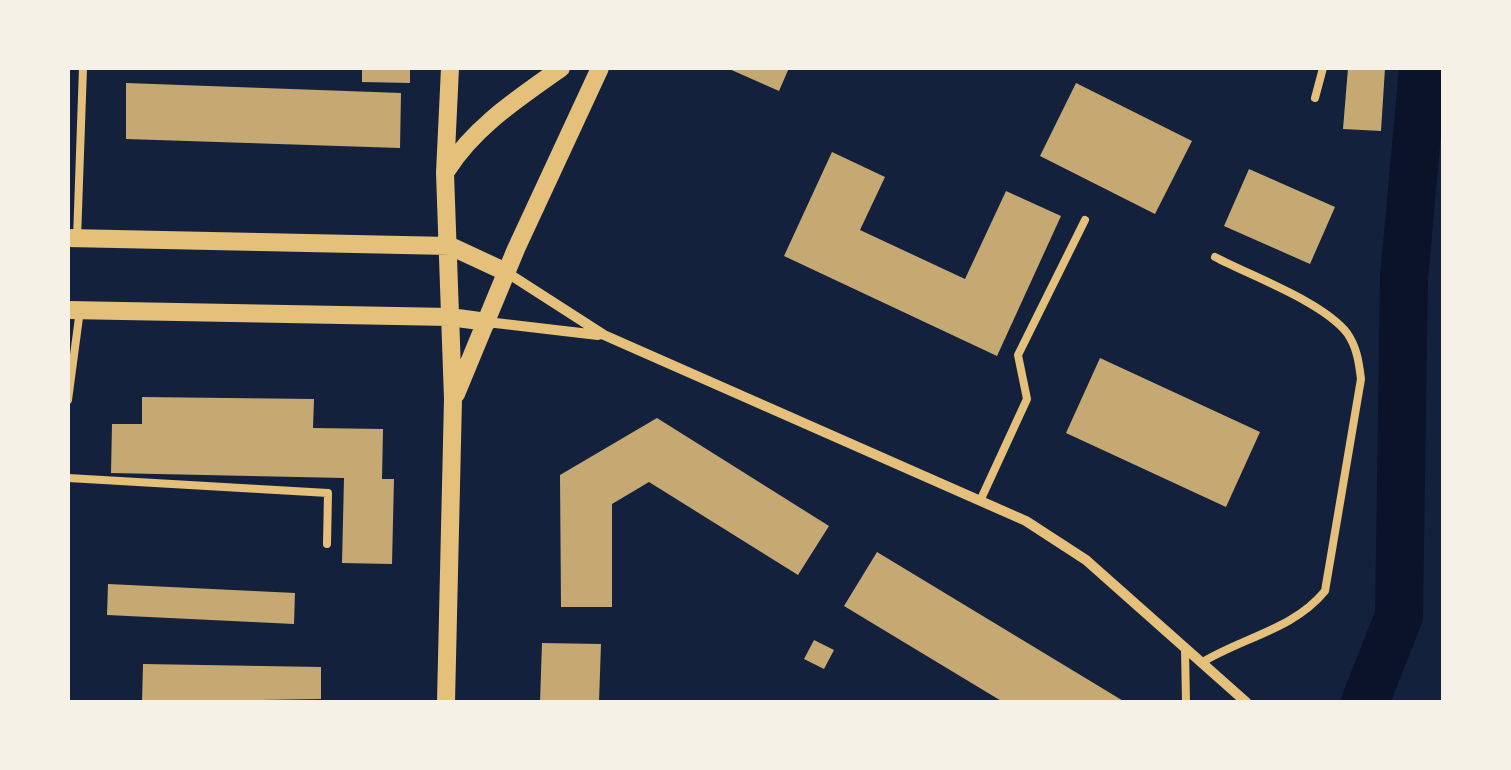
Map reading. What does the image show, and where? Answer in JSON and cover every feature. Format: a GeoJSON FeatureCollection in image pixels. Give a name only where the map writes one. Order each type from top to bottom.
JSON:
{"type":"FeatureCollection","features":[{"type":"Feature","properties":{"kind":"street"},"geometry":{"type":"LineString","coordinates":[[446,702],[454,399],[444,173],[450,68]]}},
{"type":"Feature","properties":{"kind":"street"},"geometry":{"type":"LineString","coordinates":[[444,173],[462,146],[482,128],[561,68]]}},
{"type":"Feature","properties":{"kind":"street"},"geometry":{"type":"LineString","coordinates":[[454,399],[506,272],[600,68]]}},
{"type":"Feature","properties":{"kind":"street"},"geometry":{"type":"LineString","coordinates":[[72,238],[450,246],[506,272],[604,335],[1026,521],[1086,560],[1246,702]]}},
{"type":"Feature","properties":{"kind":"street"},"geometry":{"type":"LineString","coordinates":[[74,310],[450,317],[604,335]]}},
{"type":"Feature","properties":{"kind":"lane"},"geometry":{"type":"LineString","coordinates":[[72,238],[83,68]]}},
{"type":"Feature","properties":{"kind":"lane"},"geometry":{"type":"LineString","coordinates":[[1315,98],[1322,68]]}},
{"type":"Feature","properties":{"kind":"lane"},"geometry":{"type":"LineString","coordinates":[[980,501],[1027,399],[1018,355],[1086,220]]}},
{"type":"Feature","properties":{"kind":"lane"},"geometry":{"type":"LineString","coordinates":[[1201,664],[1297,618],[1325,591],[1360,379],[1358,356],[1346,333],[1325,314],[1216,257]]}},
{"type":"Feature","properties":{"kind":"lane"},"geometry":{"type":"LineString","coordinates":[[68,400],[74,310]]}},
{"type":"Feature","properties":{"kind":"lane"},"geometry":{"type":"LineString","coordinates":[[68,478],[328,493],[327,544]]}},
{"type":"Feature","properties":{"kind":"lane"},"geometry":{"type":"LineString","coordinates":[[1185,650],[1186,702]]}},
{"type":"Feature","properties":{"kind":"building"},"geometry":{"type":"Polygon","coordinates":[[[362,68],[410,68],[410,83],[362,82],[362,68]]]}},
{"type":"Feature","properties":{"kind":"building"},"geometry":{"type":"Polygon","coordinates":[[[727,68],[789,68],[779,91],[727,68]]]}},
{"type":"Feature","properties":{"kind":"building"},"geometry":{"type":"Polygon","coordinates":[[[1348,68],[1385,68],[1381,131],[1343,129],[1348,68]]]}},
{"type":"Feature","properties":{"kind":"building"},"geometry":{"type":"Polygon","coordinates":[[[126,83],[401,93],[400,148],[126,139],[126,83]]]}},
{"type":"Feature","properties":{"kind":"building"},"geometry":{"type":"Polygon","coordinates":[[[1076,83],[1192,141],[1155,214],[1040,156],[1076,83]]]}},
{"type":"Feature","properties":{"kind":"building"},"geometry":{"type":"Polygon","coordinates":[[[832,152],[885,177],[860,230],[965,279],[1006,191],[1061,216],[997,356],[784,256],[832,152]]]}},
{"type":"Feature","properties":{"kind":"building"},"geometry":{"type":"Polygon","coordinates":[[[1249,169],[1335,207],[1310,264],[1224,226],[1249,169]]]}},
{"type":"Feature","properties":{"kind":"building"},"geometry":{"type":"Polygon","coordinates":[[[1100,358],[1260,432],[1226,507],[1066,433],[1100,358]]]}},
{"type":"Feature","properties":{"kind":"building"},"geometry":{"type":"Polygon","coordinates":[[[142,397],[314,399],[313,428],[383,429],[382,479],[394,479],[392,564],[342,563],[344,478],[111,473],[112,424],[142,424],[142,397]]]}},
{"type":"Feature","properties":{"kind":"building"},"geometry":{"type":"Polygon","coordinates":[[[657,418],[829,526],[798,575],[649,482],[612,504],[612,607],[561,607],[560,475],[657,418]]]}},
{"type":"Feature","properties":{"kind":"building"},"geometry":{"type":"Polygon","coordinates":[[[877,552],[1125,702],[1003,702],[844,606],[877,552]]]}},
{"type":"Feature","properties":{"kind":"building"},"geometry":{"type":"Polygon","coordinates":[[[108,584],[295,593],[294,624],[107,615],[108,584]]]}},
{"type":"Feature","properties":{"kind":"building"},"geometry":{"type":"Polygon","coordinates":[[[814,640],[834,650],[824,669],[804,659],[814,640]]]}},
{"type":"Feature","properties":{"kind":"building"},"geometry":{"type":"Polygon","coordinates":[[[542,643],[601,644],[599,702],[540,702],[542,643]]]}},
{"type":"Feature","properties":{"kind":"building"},"geometry":{"type":"Polygon","coordinates":[[[143,664],[321,667],[321,699],[142,702],[143,664]]]}},
{"type":"Feature","properties":{"kind":"waterway"},"geometry":{"type":"LineString","coordinates":[[1365,702],[1399,616],[1404,278],[1423,68]]}}]}
